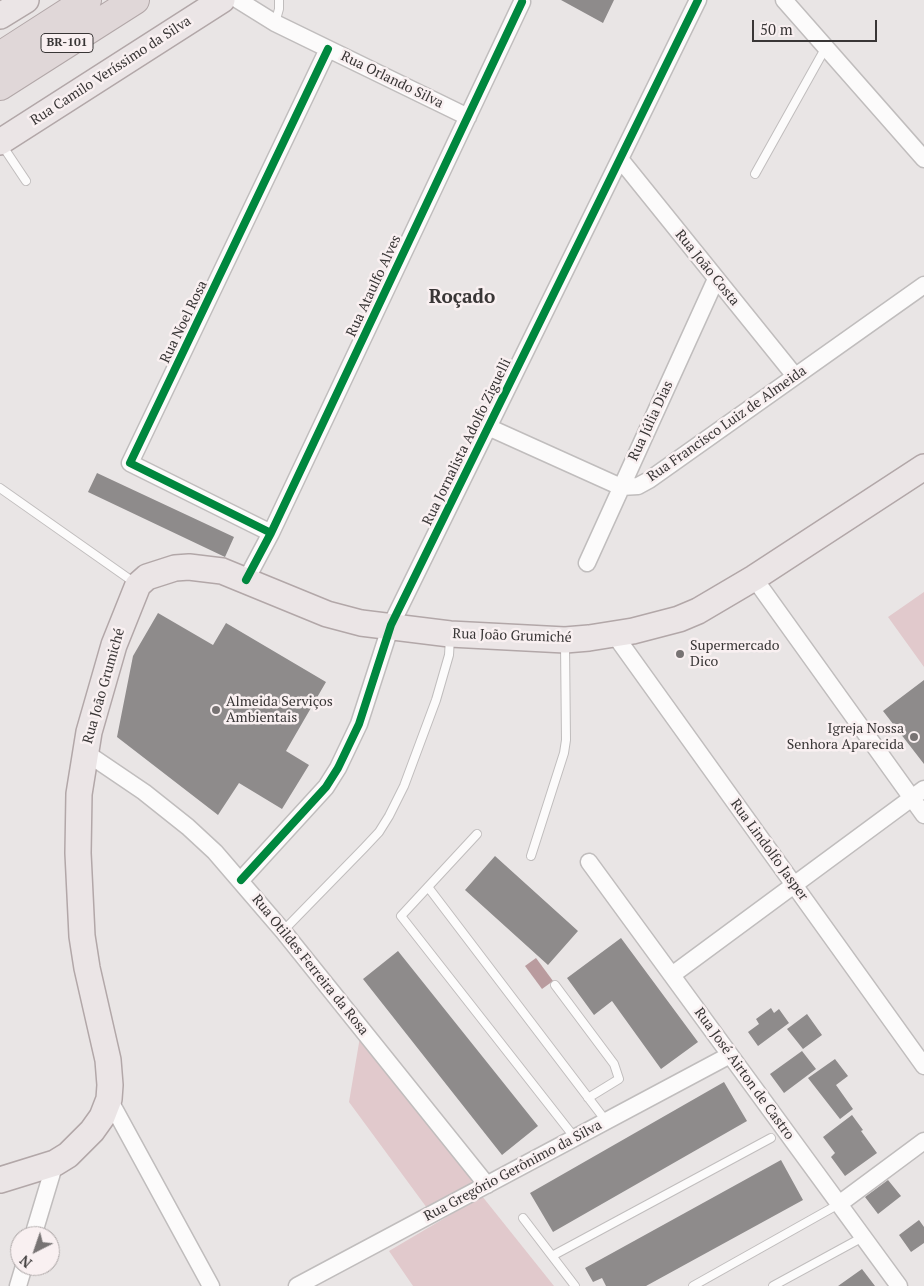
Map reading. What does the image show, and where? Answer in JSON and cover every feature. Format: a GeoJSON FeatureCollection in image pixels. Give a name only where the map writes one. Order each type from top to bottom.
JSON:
{"type":"FeatureCollection","features":[{"type":"Feature","properties":{"kind":"highway","name":"BR-101"},"geometry":{"type":"LineString","coordinates":[[0,56],[87,0]]}},
{"type":"Feature","properties":{"kind":"highway","name":"BR-101"},"geometry":{"type":"LineString","coordinates":[[0,86],[135,0]]}},
{"type":"Feature","properties":{"kind":"main road"},"geometry":{"type":"LineString","coordinates":[[0,16],[26,0]]}},
{"type":"Feature","properties":{"kind":"main road","name":"Rua Camilo Veríssimo da Silva"},"geometry":{"type":"LineString","coordinates":[[0,142],[222,0]]}},
{"type":"Feature","properties":{"kind":"main road","name":"Rua João Grumiché"},"geometry":{"type":"LineString","coordinates":[[0,1180],[55,1163],[68,1155],[92,1131],[102,1117],[109,1099],[108,1060],[87,968],[82,936],[78,870],[78,794],[85,752],[114,645],[138,585],[147,577],[175,568],[189,567],[222,571],[327,614],[361,623],[391,625],[450,634],[564,640],[589,638],[633,631],[679,619],[725,596],[924,467]]}},
{"type":"Feature","properties":{"kind":"street","name":"Rua Orlando Silva"},"geometry":{"type":"LineString","coordinates":[[238,0],[275,23],[468,117]]}},
{"type":"Feature","properties":{"kind":"street","name":"Rua Jornalista Adolfo Ziguelli"},"geometry":{"type":"LineString","coordinates":[[241,880],[326,787],[338,768],[359,724],[391,625],[698,0]]}},
{"type":"Feature","properties":{"kind":"street"},"geometry":{"type":"LineString","coordinates":[[784,0],[924,159]]}},
{"type":"Feature","properties":{"kind":"street","name":"Rua Ataulfo Alves"},"geometry":{"type":"LineString","coordinates":[[246,580],[271,533],[522,2]]}},
{"type":"Feature","properties":{"kind":"street","name":"Rua Noel Rosa"},"geometry":{"type":"LineString","coordinates":[[271,533],[130,463],[328,49]]}},
{"type":"Feature","properties":{"kind":"street","name":"Rua João Costa"},"geometry":{"type":"LineString","coordinates":[[620,158],[795,376]]}},
{"type":"Feature","properties":{"kind":"street","name":"Rua Júlia Dias"},"geometry":{"type":"LineString","coordinates":[[586,563],[716,279]]}},
{"type":"Feature","properties":{"kind":"street","name":"Rua Francisco Luiz de Almeida"},"geometry":{"type":"LineString","coordinates":[[621,487],[638,486],[649,480],[924,285]]}},
{"type":"Feature","properties":{"kind":"street"},"geometry":{"type":"LineString","coordinates":[[488,427],[621,487]]}},
{"type":"Feature","properties":{"kind":"street"},"geometry":{"type":"LineString","coordinates":[[754,578],[918,794],[924,815]]}},
{"type":"Feature","properties":{"kind":"street","name":"Rua Lindolfo Jasper"},"geometry":{"type":"LineString","coordinates":[[614,634],[924,1066]]}},
{"type":"Feature","properties":{"kind":"street","name":"Rua Otildes Ferreira da Rosa"},"geometry":{"type":"LineString","coordinates":[[85,752],[144,792],[188,827],[241,880],[487,1185]]}},
{"type":"Feature","properties":{"kind":"street"},"geometry":{"type":"LineString","coordinates":[[672,975],[918,794]]}},
{"type":"Feature","properties":{"kind":"street","name":"Rua José Airton de Castro"},"geometry":{"type":"LineString","coordinates":[[589,862],[899,1286]]}},
{"type":"Feature","properties":{"kind":"street","name":"Rua Gregório Gerônimo da Silva"},"geometry":{"type":"LineString","coordinates":[[296,1286],[730,1055]]}},
{"type":"Feature","properties":{"kind":"street"},"geometry":{"type":"LineString","coordinates":[[109,1099],[211,1286]]}},
{"type":"Feature","properties":{"kind":"street"},"geometry":{"type":"LineString","coordinates":[[839,1204],[924,1141]]}},
{"type":"Feature","properties":{"kind":"street"},"geometry":{"type":"LineString","coordinates":[[36,1226],[55,1163]]}},
{"type":"Feature","properties":{"kind":"lane"},"geometry":{"type":"LineString","coordinates":[[275,23],[279,9],[279,0]]}},
{"type":"Feature","properties":{"kind":"lane"},"geometry":{"type":"LineString","coordinates":[[755,174],[826,48]]}},
{"type":"Feature","properties":{"kind":"lane"},"geometry":{"type":"LineString","coordinates":[[0,142],[26,181]]}},
{"type":"Feature","properties":{"kind":"lane"},"geometry":{"type":"LineString","coordinates":[[0,488],[138,585]]}},
{"type":"Feature","properties":{"kind":"lane"},"geometry":{"type":"LineString","coordinates":[[283,931],[379,832],[389,816],[404,786],[436,700],[449,655],[450,634]]}},
{"type":"Feature","properties":{"kind":"lane"},"geometry":{"type":"LineString","coordinates":[[531,856],[564,753],[564,640]]}},
{"type":"Feature","properties":{"kind":"lane"},"geometry":{"type":"LineString","coordinates":[[477,834],[401,916],[575,1138]]}},
{"type":"Feature","properties":{"kind":"lane"},"geometry":{"type":"LineString","coordinates":[[428,887],[606,1121]]}},
{"type":"Feature","properties":{"kind":"lane"},"geometry":{"type":"LineString","coordinates":[[555,985],[614,1064],[619,1079],[588,1098]]}},
{"type":"Feature","properties":{"kind":"lane"},"geometry":{"type":"LineString","coordinates":[[552,1256],[771,1138]]}},
{"type":"Feature","properties":{"kind":"lane"},"geometry":{"type":"LineString","coordinates":[[693,1286],[839,1204]]}},
{"type":"Feature","properties":{"kind":"lane"},"geometry":{"type":"LineString","coordinates":[[523,1218],[576,1286]]}},
{"type":"Feature","properties":{"kind":"lane"},"geometry":{"type":"LineString","coordinates":[[773,1286],[863,1237]]}},
{"type":"Feature","properties":{"kind":"shaded area"},"geometry":{"type":"Polygon","coordinates":[[[924,592],[924,667],[888,617],[924,592]]]}},
{"type":"Feature","properties":{"kind":"shaded area"},"geometry":{"type":"Polygon","coordinates":[[[536,958],[553,981],[542,989],[525,966],[536,958]]]}},
{"type":"Feature","properties":{"kind":"shaded area"},"geometry":{"type":"Polygon","coordinates":[[[360,1037],[476,1182],[427,1208],[349,1102],[360,1037]]]}},
{"type":"Feature","properties":{"kind":"shaded area"},"geometry":{"type":"Polygon","coordinates":[[[482,1196],[554,1286],[413,1286],[389,1251],[482,1196]]]}},
{"type":"Feature","properties":{"kind":"building"},"geometry":{"type":"Polygon","coordinates":[[[561,0],[614,0],[603,23],[561,0]]]}},
{"type":"Feature","properties":{"kind":"building"},"geometry":{"type":"Polygon","coordinates":[[[97,473],[234,537],[225,557],[88,492],[97,473]]]}},
{"type":"Feature","properties":{"kind":"building","name":"Almeida Serviços Ambientais"},"geometry":{"type":"Polygon","coordinates":[[[158,613],[213,645],[226,623],[326,682],[286,751],[309,765],[282,809],[239,783],[218,815],[117,737],[133,656],[158,613]]]}},
{"type":"Feature","properties":{"kind":"building","name":"Igreja Nossa Senhora Aparecida"},"geometry":{"type":"Polygon","coordinates":[[[924,680],[924,764],[883,711],[924,680]]]}},
{"type":"Feature","properties":{"kind":"building"},"geometry":{"type":"Polygon","coordinates":[[[495,856],[578,931],[548,965],[465,890],[495,856]]]}},
{"type":"Feature","properties":{"kind":"building"},"geometry":{"type":"Polygon","coordinates":[[[621,938],[698,1042],[661,1069],[612,1001],[594,1015],[567,978],[621,938]]]}},
{"type":"Feature","properties":{"kind":"building"},"geometry":{"type":"Polygon","coordinates":[[[398,951],[538,1126],[502,1155],[363,979],[398,951]]]}},
{"type":"Feature","properties":{"kind":"building"},"geometry":{"type":"Polygon","coordinates":[[[771,1008],[774,1013],[779,1009],[789,1023],[758,1046],[748,1032],[759,1024],[756,1019],[771,1008]]]}},
{"type":"Feature","properties":{"kind":"building"},"geometry":{"type":"Polygon","coordinates":[[[807,1014],[822,1035],[803,1049],[787,1029],[807,1014]]]}},
{"type":"Feature","properties":{"kind":"building"},"geometry":{"type":"Polygon","coordinates":[[[802,1051],[816,1069],[784,1093],[770,1074],[802,1051]]]}},
{"type":"Feature","properties":{"kind":"building"},"geometry":{"type":"Polygon","coordinates":[[[835,1059],[848,1076],[836,1085],[853,1109],[840,1119],[808,1078],[835,1059]]]}},
{"type":"Feature","properties":{"kind":"building"},"geometry":{"type":"Polygon","coordinates":[[[724,1082],[747,1121],[553,1232],[530,1193],[724,1082]]]}},
{"type":"Feature","properties":{"kind":"building"},"geometry":{"type":"Polygon","coordinates":[[[852,1115],[877,1153],[845,1176],[831,1157],[835,1153],[823,1137],[852,1115]]]}},
{"type":"Feature","properties":{"kind":"building"},"geometry":{"type":"Polygon","coordinates":[[[781,1160],[803,1200],[646,1286],[606,1286],[602,1278],[593,1282],[585,1268],[781,1160]]]}},
{"type":"Feature","properties":{"kind":"building"},"geometry":{"type":"Polygon","coordinates":[[[888,1180],[901,1196],[878,1214],[865,1197],[888,1180]]]}},
{"type":"Feature","properties":{"kind":"building"},"geometry":{"type":"Polygon","coordinates":[[[919,1220],[924,1227],[924,1243],[911,1252],[899,1235],[919,1220]]]}},
{"type":"Feature","properties":{"kind":"building"},"geometry":{"type":"Polygon","coordinates":[[[862,1269],[875,1286],[838,1286],[862,1269]]]}},
{"type":"Feature","properties":{"kind":"cycle path"},"geometry":{"type":"LineString","coordinates":[[241,880],[326,787],[338,768],[359,724],[391,625],[698,0]]}},
{"type":"Feature","properties":{"kind":"cycle path"},"geometry":{"type":"LineString","coordinates":[[246,580],[271,533],[522,2]]}},
{"type":"Feature","properties":{"kind":"cycle path"},"geometry":{"type":"LineString","coordinates":[[271,533],[130,463],[328,49]]}},
{"type":"Feature","properties":{"kind":"place","name":"Supermercado Dico"},"geometry":{"type":"Point","coordinates":[680,654]}},
{"type":"Feature","properties":{"kind":"place","name":"Almeida Serviços Ambientais"},"geometry":{"type":"Point","coordinates":[216,710]}},
{"type":"Feature","properties":{"kind":"place","name":"Igreja Nossa Senhora Aparecida"},"geometry":{"type":"Point","coordinates":[914,737]}},
{"type":"Feature","properties":{"kind":"district","name":"Roçado"},"geometry":{"type":"Point","coordinates":[462,298]}}]}
